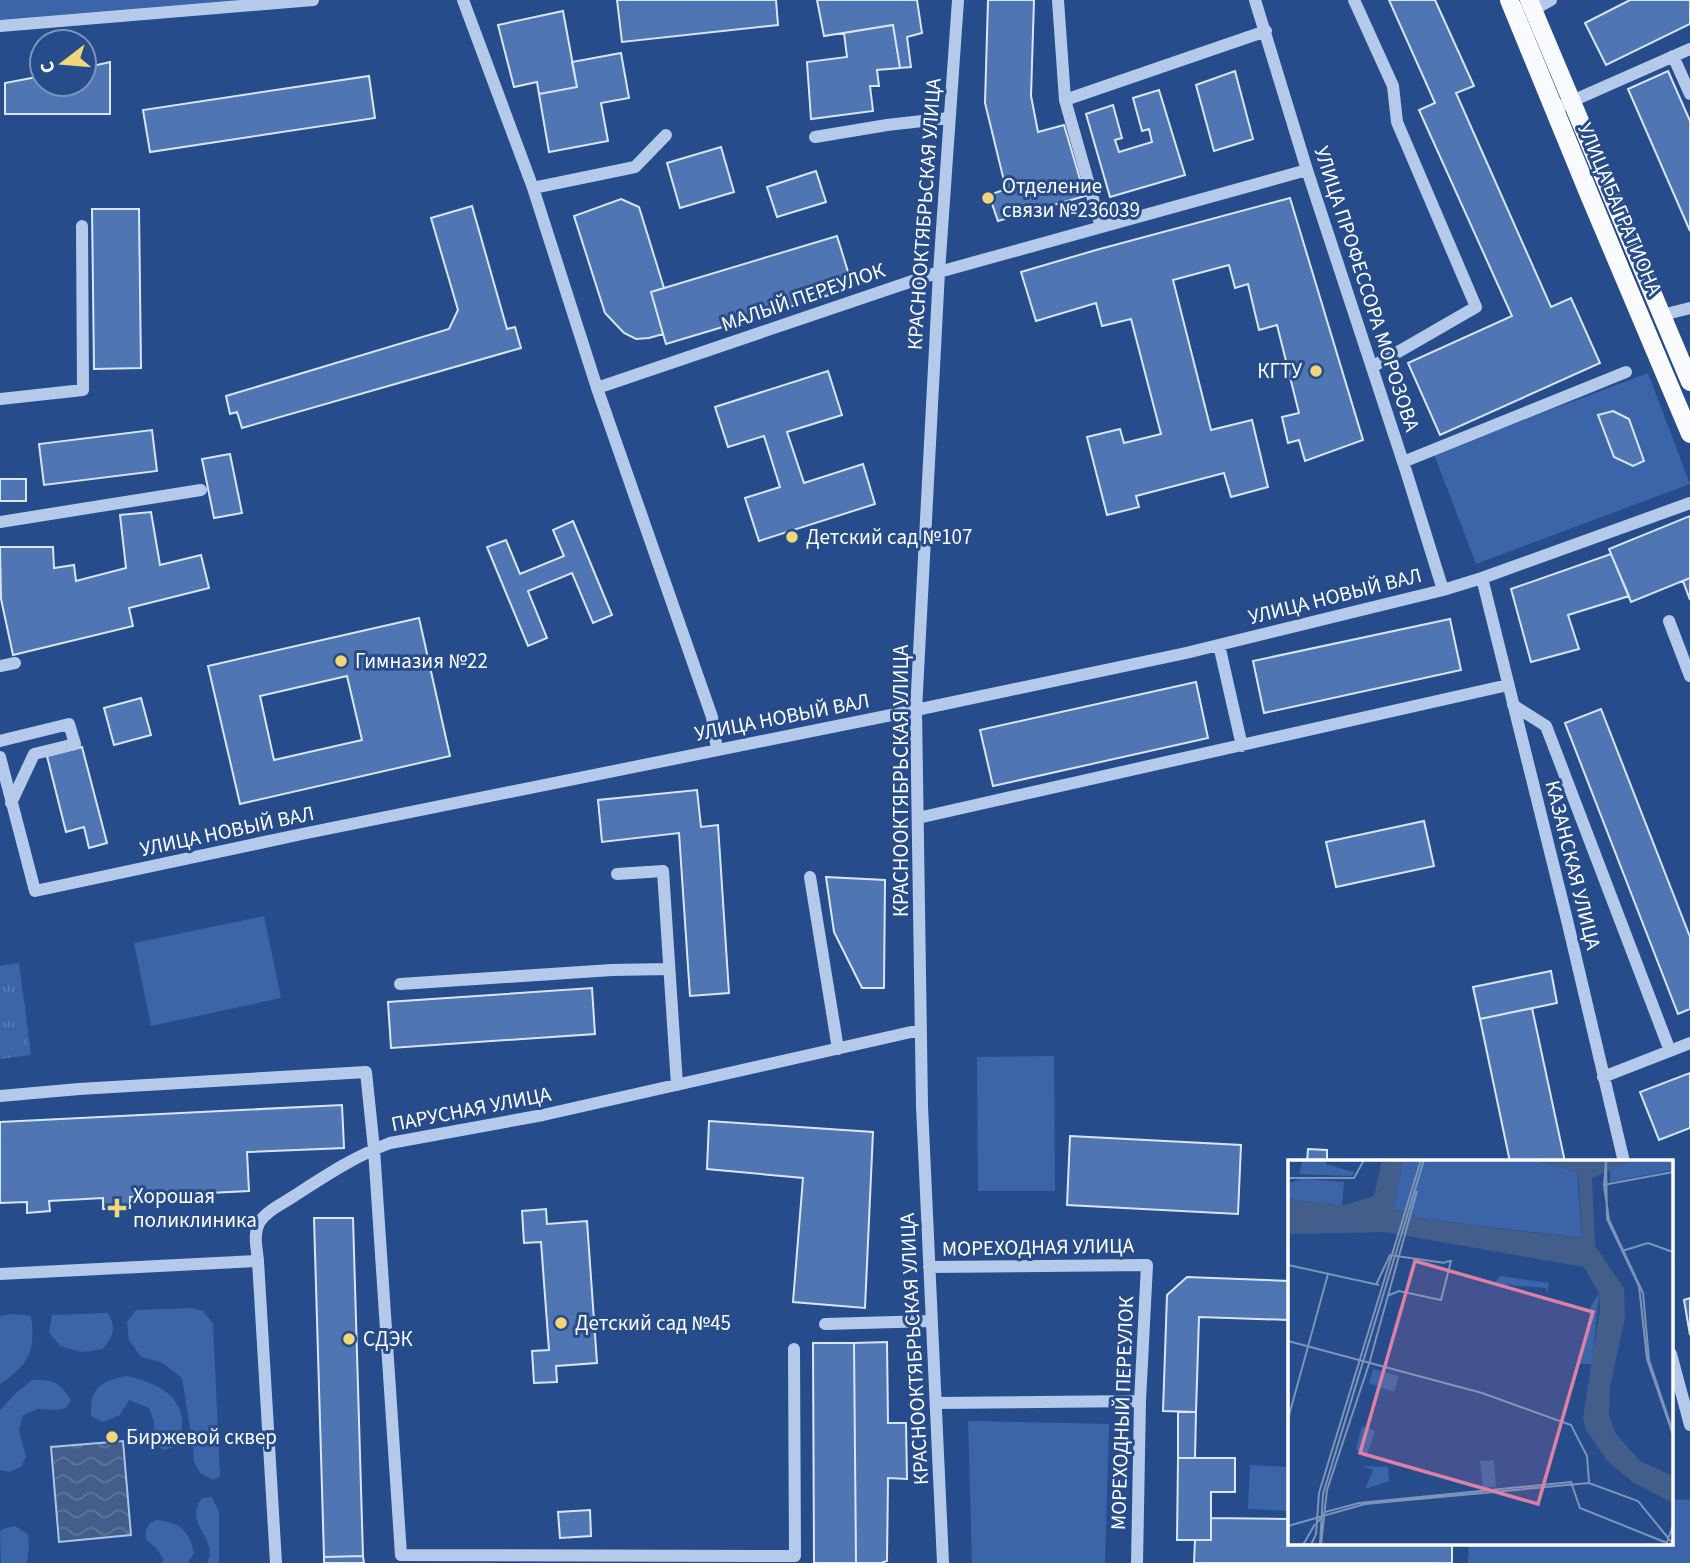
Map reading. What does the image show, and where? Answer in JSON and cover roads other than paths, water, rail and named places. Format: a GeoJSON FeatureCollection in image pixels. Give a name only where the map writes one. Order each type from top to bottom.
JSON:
{"type":"FeatureCollection","features":[{"type":"Feature","properties":{"kind":"main road","name":"УЛИЦА БАГРАТИОНА"},"geometry":{"type":"LineString","coordinates":[[1509,0],[1690,434]]}},
{"type":"Feature","properties":{"kind":"main road","name":"УЛИЦА БАГРАТИОНА"},"geometry":{"type":"LineString","coordinates":[[1531,5],[1690,382]]}},
{"type":"Feature","properties":{"kind":"street"},"geometry":{"type":"LineString","coordinates":[[0,26],[313,0]]}},
{"type":"Feature","properties":{"kind":"street"},"geometry":{"type":"LineString","coordinates":[[463,0],[533,188],[597,388],[712,717],[717,750]]}},
{"type":"Feature","properties":{"kind":"street","name":"КРАСНООКТЯБРЬСКАЯ УЛИЦА"},"geometry":{"type":"LineString","coordinates":[[943,1563],[922,1106],[916,710],[939,272],[958,0]]}},
{"type":"Feature","properties":{"kind":"street"},"geometry":{"type":"LineString","coordinates":[[1058,0],[1065,100],[1101,227]]}},
{"type":"Feature","properties":{"kind":"street","name":"УЛИЦА ПРОФЕССОРА МОРОЗОВА"},"geometry":{"type":"LineString","coordinates":[[1255,0],[1443,590]]}},
{"type":"Feature","properties":{"kind":"street"},"geometry":{"type":"LineString","coordinates":[[1354,0],[1392,86],[1397,122],[1476,307],[1372,367]]}},
{"type":"Feature","properties":{"kind":"street"},"geometry":{"type":"LineString","coordinates":[[1531,5],[1551,0]]}},
{"type":"Feature","properties":{"kind":"street"},"geometry":{"type":"LineString","coordinates":[[1065,100],[1266,31]]}},
{"type":"Feature","properties":{"kind":"street"},"geometry":{"type":"LineString","coordinates":[[1554,110],[1690,49]]}},
{"type":"Feature","properties":{"kind":"street"},"geometry":{"type":"LineString","coordinates":[[1673,56],[1690,94]]}},
{"type":"Feature","properties":{"kind":"street"},"geometry":{"type":"LineString","coordinates":[[815,137],[949,118]]}},
{"type":"Feature","properties":{"kind":"street"},"geometry":{"type":"LineString","coordinates":[[533,188],[635,167],[666,135]]}},
{"type":"Feature","properties":{"kind":"street","name":"МАЛЫЙ ПЕРЕУЛОК"},"geometry":{"type":"LineString","coordinates":[[597,388],[939,272],[1307,170]]}},
{"type":"Feature","properties":{"kind":"street"},"geometry":{"type":"LineString","coordinates":[[0,399],[83,390],[82,226]]}},
{"type":"Feature","properties":{"kind":"street"},"geometry":{"type":"LineString","coordinates":[[1662,315],[1690,308]]}},
{"type":"Feature","properties":{"kind":"street"},"geometry":{"type":"LineString","coordinates":[[1403,463],[1626,372]]}},
{"type":"Feature","properties":{"kind":"street"},"geometry":{"type":"LineString","coordinates":[[0,522],[201,490]]}},
{"type":"Feature","properties":{"kind":"street","name":"УЛИЦА НОВЫЙ ВАЛ"},"geometry":{"type":"LineString","coordinates":[[11,804],[35,891],[1219,645],[1443,590],[1690,503]]}},
{"type":"Feature","properties":{"kind":"street","name":"КАЗАНСКАЯ УЛИЦА"},"geometry":{"type":"LineString","coordinates":[[1482,578],[1567,920],[1623,1160]]}},
{"type":"Feature","properties":{"kind":"street"},"geometry":{"type":"LineString","coordinates":[[1669,621],[1690,677]]}},
{"type":"Feature","properties":{"kind":"street"},"geometry":{"type":"LineString","coordinates":[[1219,645],[1242,746]]}},
{"type":"Feature","properties":{"kind":"street"},"geometry":{"type":"LineString","coordinates":[[0,666],[15,663]]}},
{"type":"Feature","properties":{"kind":"street"},"geometry":{"type":"LineString","coordinates":[[918,818],[1508,685]]}},
{"type":"Feature","properties":{"kind":"street"},"geometry":{"type":"LineString","coordinates":[[1513,705],[1546,726],[1670,1051]]}},
{"type":"Feature","properties":{"kind":"street"},"geometry":{"type":"LineString","coordinates":[[0,741],[69,724],[75,744],[34,754],[11,804]]}},
{"type":"Feature","properties":{"kind":"street"},"geometry":{"type":"LineString","coordinates":[[0,757],[11,804]]}},
{"type":"Feature","properties":{"kind":"street"},"geometry":{"type":"LineString","coordinates":[[617,874],[663,872],[677,1085]]}},
{"type":"Feature","properties":{"kind":"street"},"geometry":{"type":"LineString","coordinates":[[810,877],[838,1049]]}},
{"type":"Feature","properties":{"kind":"street"},"geometry":{"type":"LineString","coordinates":[[400,984],[669,969]]}},
{"type":"Feature","properties":{"kind":"street","name":"ПАРУСНАЯ УЛИЦА"},"geometry":{"type":"LineString","coordinates":[[276,1563],[255,1236],[260,1223],[269,1212],[338,1167],[390,1143],[543,1115],[920,1030]]}},
{"type":"Feature","properties":{"kind":"street"},"geometry":{"type":"LineString","coordinates":[[1604,1077],[1690,1043]]}},
{"type":"Feature","properties":{"kind":"street"},"geometry":{"type":"LineString","coordinates":[[0,1096],[366,1072],[374,1149],[401,1555],[798,1560],[794,1349]]}},
{"type":"Feature","properties":{"kind":"street"},"geometry":{"type":"LineString","coordinates":[[0,1274],[258,1261]]}},
{"type":"Feature","properties":{"kind":"street","name":"МОРЕХОДНАЯ УЛИЦА"},"geometry":{"type":"LineString","coordinates":[[929,1267],[1147,1265]]}},
{"type":"Feature","properties":{"kind":"street","name":"МОРЕХОДНЫЙ ПЕРЕУЛОК"},"geometry":{"type":"LineString","coordinates":[[1137,1563],[1140,1402],[1147,1265]]}},
{"type":"Feature","properties":{"kind":"street"},"geometry":{"type":"LineString","coordinates":[[825,1324],[931,1321]]}},
{"type":"Feature","properties":{"kind":"street"},"geometry":{"type":"LineString","coordinates":[[1672,1358],[1690,1426]]}},
{"type":"Feature","properties":{"kind":"street"},"geometry":{"type":"LineString","coordinates":[[936,1403],[1140,1402]]}},
{"type":"Feature","properties":{"kind":"water"},"geometry":{"type":"Polygon","coordinates":[[[123,1441],[131,1535],[59,1542],[51,1447],[123,1441]]]}},
{"type":"Feature","properties":{"kind":"tram line"},"geometry":{"type":"LineString","coordinates":[[1518,0],[1690,415]]}},
{"type":"Feature","properties":{"kind":"place","name":"Отделение связи №236039"},"geometry":{"type":"Point","coordinates":[988,198]}},
{"type":"Feature","properties":{"kind":"place","name":"КГТУ"},"geometry":{"type":"Point","coordinates":[1316,371]}},
{"type":"Feature","properties":{"kind":"place","name":"Детский сад №107"},"geometry":{"type":"Point","coordinates":[792,537]}},
{"type":"Feature","properties":{"kind":"place","name":"Гимназия №22"},"geometry":{"type":"Point","coordinates":[341,661]}},
{"type":"Feature","properties":{"kind":"place","name":"Хорошая поликлиника"},"geometry":{"type":"Point","coordinates":[117,1208]}},
{"type":"Feature","properties":{"kind":"place","name":"Детский сад №45"},"geometry":{"type":"Point","coordinates":[561,1323]}},
{"type":"Feature","properties":{"kind":"place","name":"СДЭК"},"geometry":{"type":"Point","coordinates":[349,1339]}},
{"type":"Feature","properties":{"kind":"place","name":"Биржевой сквер"},"geometry":{"type":"Point","coordinates":[112,1437]}}]}
